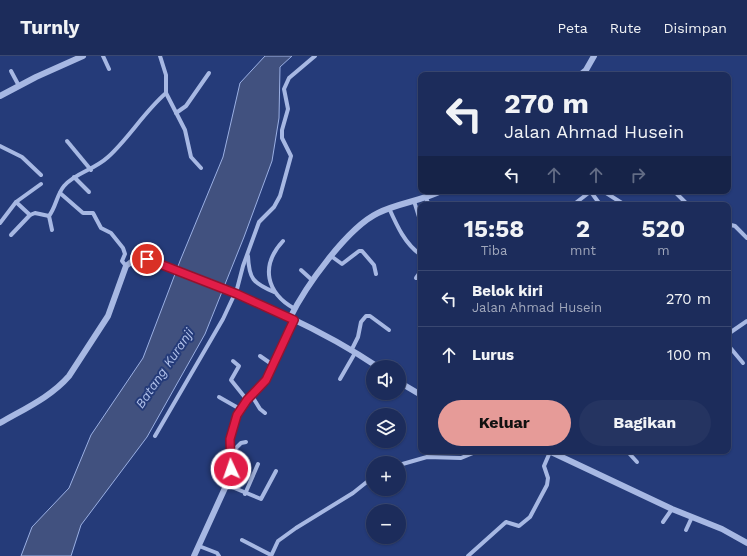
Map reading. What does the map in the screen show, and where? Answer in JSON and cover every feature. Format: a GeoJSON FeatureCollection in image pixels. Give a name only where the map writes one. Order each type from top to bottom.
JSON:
{"type":"FeatureCollection","features":[{"type":"Feature","properties":{"kind":"street"},"geometry":{"type":"LineString","coordinates":[[103,56],[109,69]]}},
{"type":"Feature","properties":{"kind":"street"},"geometry":{"type":"LineString","coordinates":[[160,56],[166,75],[166,93],[185,130],[191,158],[201,168]]}},
{"type":"Feature","properties":{"kind":"street"},"geometry":{"type":"LineString","coordinates":[[155,436],[223,319],[237,289],[259,222],[274,207],[280,196],[291,156],[282,138],[282,130],[288,109],[284,89],[290,78],[315,56]]}},
{"type":"Feature","properties":{"kind":"street"},"geometry":{"type":"LineString","coordinates":[[584,72],[594,56]]}},
{"type":"Feature","properties":{"kind":"street"},"geometry":{"type":"LineString","coordinates":[[0,96],[19,86],[85,58]]}},
{"type":"Feature","properties":{"kind":"street"},"geometry":{"type":"LineString","coordinates":[[11,71],[19,86]]}},
{"type":"Feature","properties":{"kind":"street"},"geometry":{"type":"LineString","coordinates":[[176,113],[186,106],[209,73]]}},
{"type":"Feature","properties":{"kind":"street"},"geometry":{"type":"LineString","coordinates":[[52,230],[49,216],[60,193],[74,177],[91,170],[110,155],[157,100],[166,93]]}},
{"type":"Feature","properties":{"kind":"street"},"geometry":{"type":"LineString","coordinates":[[67,141],[91,170]]}},
{"type":"Feature","properties":{"kind":"street"},"geometry":{"type":"LineString","coordinates":[[0,146],[22,157],[41,175]]}},
{"type":"Feature","properties":{"kind":"street"},"geometry":{"type":"LineString","coordinates":[[74,177],[88,192]]}},
{"type":"Feature","properties":{"kind":"street"},"geometry":{"type":"LineString","coordinates":[[0,223],[16,202],[41,184]]}},
{"type":"Feature","properties":{"kind":"street"},"geometry":{"type":"LineString","coordinates":[[60,193],[83,213],[93,213],[101,228],[113,235],[123,248],[125,254],[122,261],[126,266]]}},
{"type":"Feature","properties":{"kind":"street"},"geometry":{"type":"LineString","coordinates":[[194,556],[227,486],[231,469],[231,431],[240,409],[266,380],[295,309],[312,280],[331,256],[366,220],[389,208],[435,194]]}},
{"type":"Feature","properties":{"kind":"street"},"geometry":{"type":"LineString","coordinates":[[577,202],[587,194]]}},
{"type":"Feature","properties":{"kind":"street"},"geometry":{"type":"LineString","coordinates":[[608,194],[620,202]]}},
{"type":"Feature","properties":{"kind":"street"},"geometry":{"type":"LineString","coordinates":[[677,194],[685,202]]}},
{"type":"Feature","properties":{"kind":"street"},"geometry":{"type":"LineString","coordinates":[[426,198],[428,202]]}},
{"type":"Feature","properties":{"kind":"street"},"geometry":{"type":"LineString","coordinates":[[414,201],[418,217]]}},
{"type":"Feature","properties":{"kind":"street"},"geometry":{"type":"LineString","coordinates":[[16,202],[30,215]]}},
{"type":"Feature","properties":{"kind":"street"},"geometry":{"type":"LineString","coordinates":[[389,208],[398,230],[412,249],[418,253]]}},
{"type":"Feature","properties":{"kind":"street"},"geometry":{"type":"LineString","coordinates":[[11,235],[30,215],[35,213],[49,216]]}},
{"type":"Feature","properties":{"kind":"street"},"geometry":{"type":"LineString","coordinates":[[731,225],[735,226],[747,238]]}},
{"type":"Feature","properties":{"kind":"street"},"geometry":{"type":"LineString","coordinates":[[283,241],[275,251],[271,263],[269,274],[270,283],[274,292],[282,301],[295,309]]}},
{"type":"Feature","properties":{"kind":"street"},"geometry":{"type":"LineString","coordinates":[[331,256],[342,264],[359,251],[362,251],[374,264],[376,274]]}},
{"type":"Feature","properties":{"kind":"street"},"geometry":{"type":"LineString","coordinates":[[248,252],[249,268],[253,279],[258,285],[274,292]]}},
{"type":"Feature","properties":{"kind":"street"},"geometry":{"type":"LineString","coordinates":[[0,423],[44,399],[69,376],[108,316],[126,266],[135,259],[147,259],[156,262],[237,294],[292,319],[366,360]]}},
{"type":"Feature","properties":{"kind":"street"},"geometry":{"type":"LineString","coordinates":[[301,270],[312,280]]}},
{"type":"Feature","properties":{"kind":"street"},"geometry":{"type":"LineString","coordinates":[[340,379],[353,352],[361,322],[367,315],[389,330]]}},
{"type":"Feature","properties":{"kind":"street"},"geometry":{"type":"LineString","coordinates":[[731,332],[747,321]]}},
{"type":"Feature","properties":{"kind":"street"},"geometry":{"type":"LineString","coordinates":[[731,349],[743,363]]}},
{"type":"Feature","properties":{"kind":"street"},"geometry":{"type":"LineString","coordinates":[[260,356],[273,365]]}},
{"type":"Feature","properties":{"kind":"street"},"geometry":{"type":"LineString","coordinates":[[233,361],[239,366],[231,380],[265,413]]}},
{"type":"Feature","properties":{"kind":"street"},"geometry":{"type":"LineString","coordinates":[[406,386],[418,393]]}},
{"type":"Feature","properties":{"kind":"street"},"geometry":{"type":"LineString","coordinates":[[219,397],[240,409]]}},
{"type":"Feature","properties":{"kind":"street"},"geometry":{"type":"LineString","coordinates":[[230,448],[236,448],[241,443],[246,442]]}},
{"type":"Feature","properties":{"kind":"street"},"geometry":{"type":"LineString","coordinates":[[406,463],[427,457],[455,459],[471,454]]}},
{"type":"Feature","properties":{"kind":"street"},"geometry":{"type":"LineString","coordinates":[[468,556],[477,546],[506,522],[518,526],[530,517],[547,485],[548,478],[544,466],[548,454]]}},
{"type":"Feature","properties":{"kind":"street"},"geometry":{"type":"LineString","coordinates":[[555,454],[746,542]]}},
{"type":"Feature","properties":{"kind":"street"},"geometry":{"type":"LineString","coordinates":[[630,454],[637,462]]}},
{"type":"Feature","properties":{"kind":"street"},"geometry":{"type":"LineString","coordinates":[[245,494],[258,464]]}},
{"type":"Feature","properties":{"kind":"street"},"geometry":{"type":"LineString","coordinates":[[227,486],[245,494],[262,499],[276,471]]}},
{"type":"Feature","properties":{"kind":"street"},"geometry":{"type":"LineString","coordinates":[[242,540],[271,555],[278,541],[336,504],[366,482]]}},
{"type":"Feature","properties":{"kind":"street"},"geometry":{"type":"LineString","coordinates":[[663,522],[672,509]]}},
{"type":"Feature","properties":{"kind":"street"},"geometry":{"type":"LineString","coordinates":[[686,530],[692,517]]}},
{"type":"Feature","properties":{"kind":"street"},"geometry":{"type":"LineString","coordinates":[[199,546],[217,553],[219,556]]}},
{"type":"Feature","properties":{"kind":"water","name":"Batang Kuranji"},"geometry":{"type":"Polygon","coordinates":[[[265,56],[292,56],[280,67],[279,118],[272,161],[244,237],[205,334],[147,437],[81,525],[71,556],[21,556],[32,527],[69,488],[91,435],[143,358],[180,261],[223,157],[240,83],[265,56]]]}},
{"type":"Feature","properties":{"kind":"route"},"geometry":{"type":"LineString","coordinates":[[147,259],[237,294],[294,320],[280,347],[266,380],[262,386],[247,400],[237,415],[231,431],[230,439],[231,469]]}}]}
